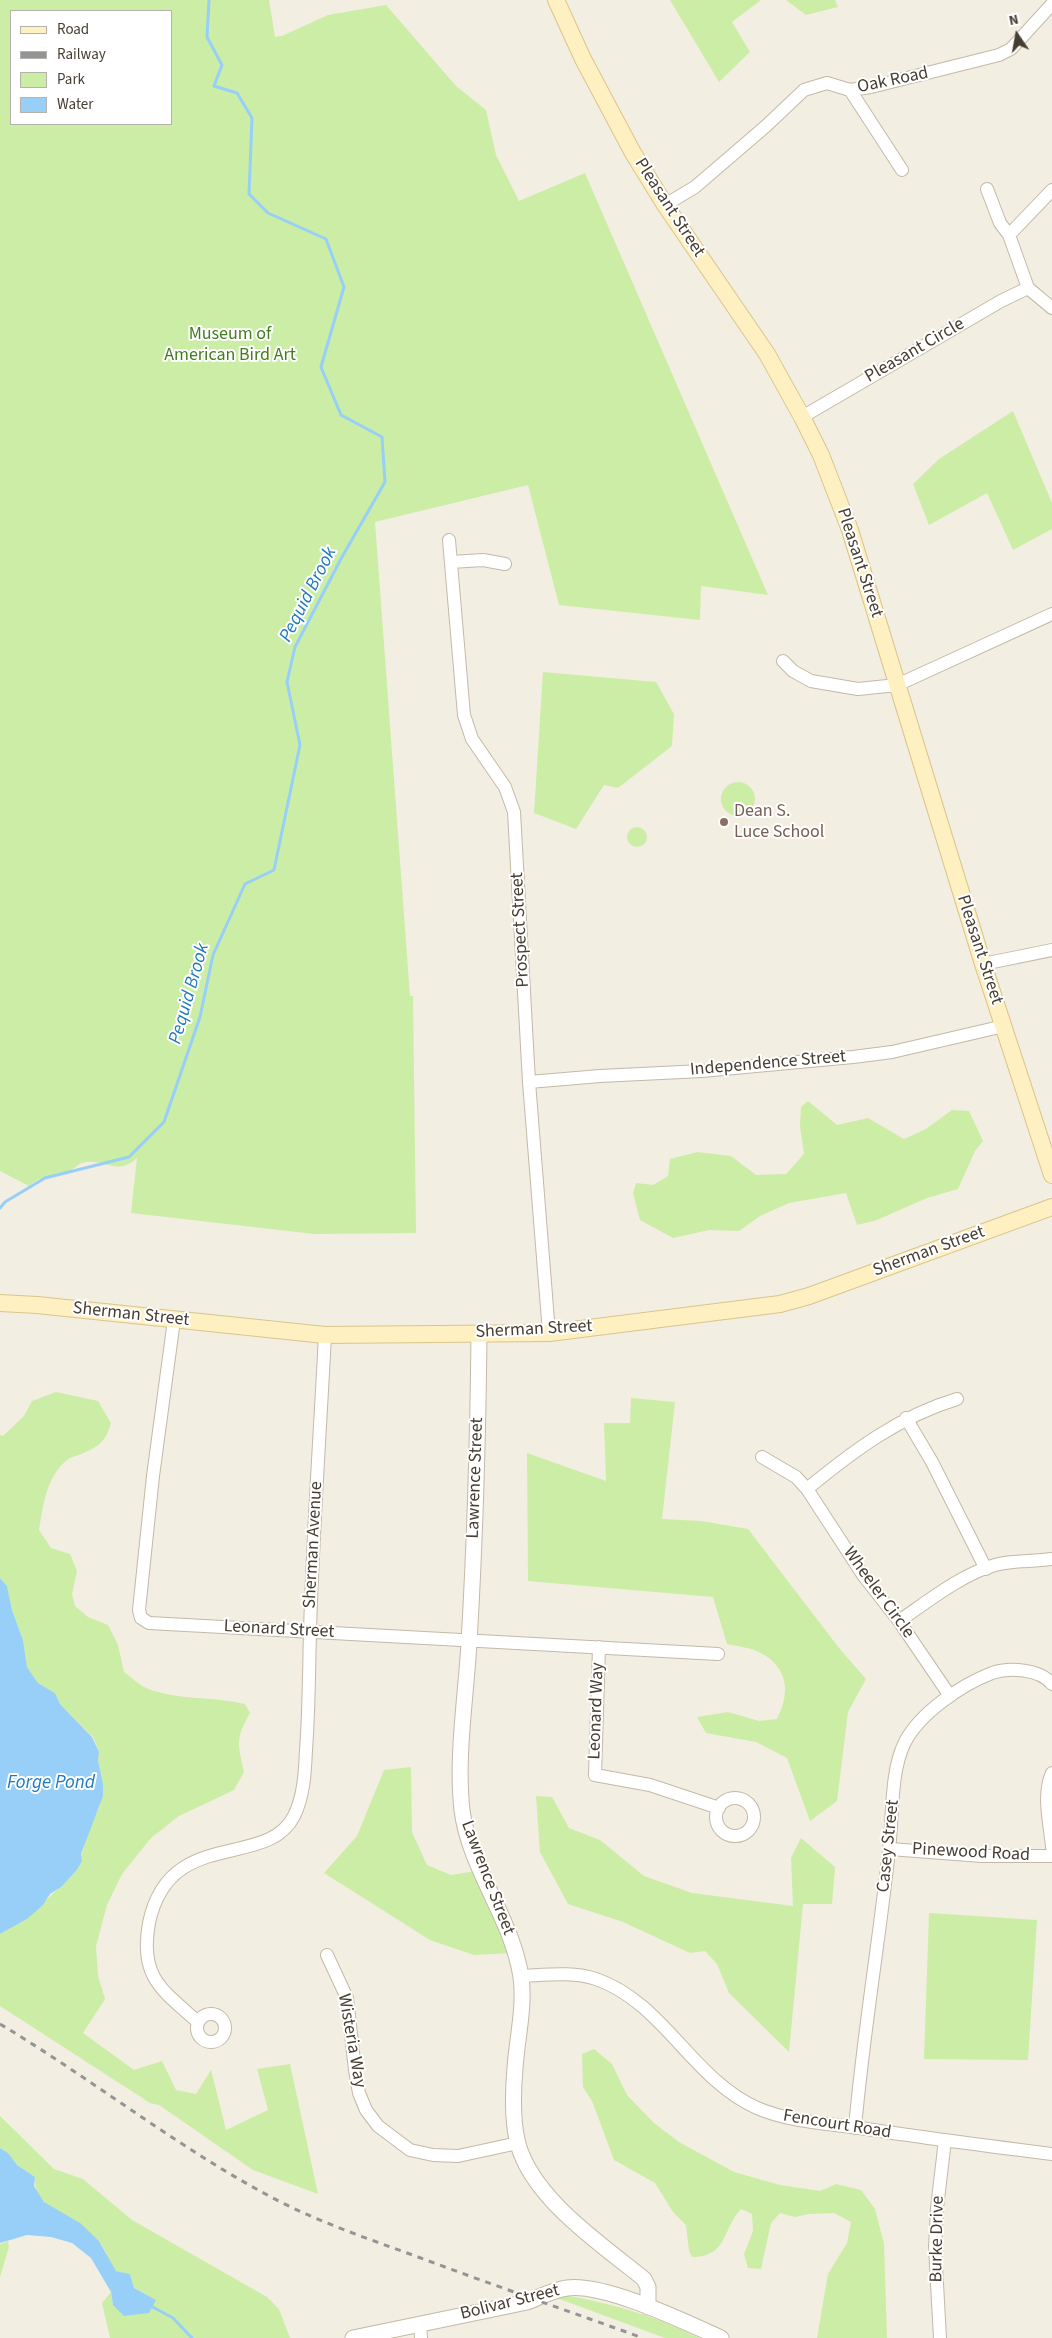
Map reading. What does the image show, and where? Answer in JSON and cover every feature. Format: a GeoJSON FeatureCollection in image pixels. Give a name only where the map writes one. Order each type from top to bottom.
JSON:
{"type":"FeatureCollection","features":[{"type":"Feature","properties":{"kind":"main road","name":"Pleasant Street"},"geometry":{"type":"LineString","coordinates":[[556,0],[604,100],[665,205],[767,354],[802,417],[820,455],[850,530],[983,964],[1052,1175]]}},
{"type":"Feature","properties":{"kind":"main road","name":"Sherman Street"},"geometry":{"type":"LineString","coordinates":[[0,1303],[29,1304],[325,1335],[549,1333],[780,1304],[808,1296],[1052,1207]]}},
{"type":"Feature","properties":{"kind":"street","name":"Oak Road"},"geometry":{"type":"LineString","coordinates":[[665,205],[694,187],[766,126],[804,90],[827,83],[850,90],[872,87],[999,55],[1011,49],[1052,4]]}},
{"type":"Feature","properties":{"kind":"street"},"geometry":{"type":"LineString","coordinates":[[850,90],[902,170]]}},
{"type":"Feature","properties":{"kind":"street"},"geometry":{"type":"LineString","coordinates":[[987,189],[1000,224],[1009,236],[1028,288],[1052,308]]}},
{"type":"Feature","properties":{"kind":"street"},"geometry":{"type":"LineString","coordinates":[[1009,236],[1052,190]]}},
{"type":"Feature","properties":{"kind":"street","name":"Pleasant Circle"},"geometry":{"type":"LineString","coordinates":[[802,417],[1001,301],[1028,288]]}},
{"type":"Feature","properties":{"kind":"street","name":"Prospect Street"},"geometry":{"type":"LineString","coordinates":[[449,540],[464,715],[472,739],[505,787],[514,812],[528,1082],[549,1333]]}},
{"type":"Feature","properties":{"kind":"street"},"geometry":{"type":"LineString","coordinates":[[451,562],[483,560],[505,564]]}},
{"type":"Feature","properties":{"kind":"street"},"geometry":{"type":"LineString","coordinates":[[783,661],[792,671],[811,681],[858,689],[897,685],[1052,614]]}},
{"type":"Feature","properties":{"kind":"street"},"geometry":{"type":"LineString","coordinates":[[983,964],[1052,950]]}},
{"type":"Feature","properties":{"kind":"street","name":"Independence Street"},"geometry":{"type":"LineString","coordinates":[[528,1082],[702,1071],[853,1057],[892,1052],[1004,1026]]}},
{"type":"Feature","properties":{"kind":"street","name":"Leonard Street"},"geometry":{"type":"LineString","coordinates":[[174,1320],[153,1476],[139,1610],[141,1618],[149,1623],[718,1654]]}},
{"type":"Feature","properties":{"kind":"street","name":"Lawrence Street"},"geometry":{"type":"LineString","coordinates":[[479,1334],[478,1435],[469,1640],[460,1776],[465,1829],[512,1946],[520,1976],[522,1997],[515,2068],[515,2110],[518,2144],[528,2167],[548,2196],[566,2216],[644,2279],[648,2287],[648,2306]]}},
{"type":"Feature","properties":{"kind":"street","name":"Sherman Avenue"},"geometry":{"type":"LineString","coordinates":[[198,2022],[163,1991],[153,1977],[148,1964],[146,1939],[150,1918],[162,1890],[170,1879],[198,1859],[269,1839],[287,1826],[294,1816],[304,1785],[309,1714],[310,1631],[325,1335]]}},
{"type":"Feature","properties":{"kind":"street"},"geometry":{"type":"LineString","coordinates":[[807,1489],[838,1463],[906,1418],[930,1407],[957,1399]]}},
{"type":"Feature","properties":{"kind":"street"},"geometry":{"type":"LineString","coordinates":[[906,1418],[932,1462],[986,1569]]}},
{"type":"Feature","properties":{"kind":"street","name":"Wheeler Circle"},"geometry":{"type":"LineString","coordinates":[[762,1457],[796,1478],[807,1489],[863,1574],[899,1621],[950,1696]]}},
{"type":"Feature","properties":{"kind":"street"},"geometry":{"type":"LineString","coordinates":[[899,1621],[961,1581],[995,1565],[1052,1559]]}},
{"type":"Feature","properties":{"kind":"street","name":"Leonard Way"},"geometry":{"type":"LineString","coordinates":[[599,1647],[595,1775],[650,1785],[719,1808]]}},
{"type":"Feature","properties":{"kind":"street","name":"Casey Street"},"geometry":{"type":"LineString","coordinates":[[855,2128],[859,2081],[890,1849],[898,1768],[904,1744],[914,1727],[950,1696],[980,1678],[1001,1670],[1017,1670],[1048,1678],[1052,1684]]}},
{"type":"Feature","properties":{"kind":"street"},"geometry":{"type":"LineString","coordinates":[[1052,1773],[1049,1779],[1048,1807],[1052,1847]]}},
{"type":"Feature","properties":{"kind":"street","name":"Pinewood Road"},"geometry":{"type":"LineString","coordinates":[[890,1849],[982,1856],[1052,1856]]}},
{"type":"Feature","properties":{"kind":"street","name":"Wisteria Way"},"geometry":{"type":"LineString","coordinates":[[327,1955],[347,1998],[359,2093],[366,2110],[378,2126],[410,2150],[433,2155],[458,2156],[518,2144]]}},
{"type":"Feature","properties":{"kind":"street","name":"Fencourt Road"},"geometry":{"type":"LineString","coordinates":[[520,1976],[573,1975],[595,1979],[616,1988],[644,2009],[714,2082],[737,2099],[783,2119],[1052,2154]]}},
{"type":"Feature","properties":{"kind":"street","name":"Burke Drive"},"geometry":{"type":"LineString","coordinates":[[940,2338],[935,2247],[939,2183],[945,2140]]}},
{"type":"Feature","properties":{"kind":"street","name":"Bolivar Street"},"geometry":{"type":"LineString","coordinates":[[353,2338],[416,2331],[527,2302],[568,2288],[593,2289],[648,2306],[721,2338]]}},
{"type":"Feature","properties":{"kind":"green space","name":"Museum of American Bird Art"},"geometry":{"type":"Polygon","coordinates":[[[0,0],[269,0],[275,37],[282,36],[328,15],[386,5],[456,86],[486,110],[496,155],[519,201],[585,173],[768,595],[701,586],[700,620],[559,605],[528,485],[375,522],[410,996],[413,996],[416,1233],[314,1234],[131,1213],[137,1158],[124,1166],[118,1167],[86,1162],[68,1172],[43,1178],[29,1186],[0,1171],[0,0]]]}},
{"type":"Feature","properties":{"kind":"green space"},"geometry":{"type":"Polygon","coordinates":[[[670,0],[761,0],[732,22],[750,52],[719,82],[670,0]]]}},
{"type":"Feature","properties":{"kind":"green space"},"geometry":{"type":"Polygon","coordinates":[[[786,0],[835,0],[838,7],[806,15],[786,0]]]}},
{"type":"Feature","properties":{"kind":"green space"},"geometry":{"type":"Polygon","coordinates":[[[1013,411],[1052,503],[1052,529],[1013,550],[987,493],[929,525],[913,484],[939,459],[1013,411]]]}},
{"type":"Feature","properties":{"kind":"green space"},"geometry":{"type":"Polygon","coordinates":[[[543,672],[656,682],[674,714],[672,746],[618,788],[604,785],[576,829],[534,813],[543,672]]]}},
{"type":"Feature","properties":{"kind":"green space"},"geometry":{"type":"Polygon","coordinates":[[[738,782],[745,783],[750,787],[754,792],[754,806],[750,811],[745,815],[738,816],[731,815],[726,811],[722,806],[721,799],[722,792],[726,787],[731,783],[738,782]]]}},
{"type":"Feature","properties":{"kind":"green space"},"geometry":{"type":"Polygon","coordinates":[[[633,827],[641,827],[647,833],[647,841],[641,847],[633,847],[627,841],[627,833],[633,827]]]}},
{"type":"Feature","properties":{"kind":"green space"},"geometry":{"type":"Polygon","coordinates":[[[808,1101],[837,1125],[868,1118],[904,1139],[926,1129],[952,1110],[969,1111],[983,1141],[975,1151],[958,1189],[927,1198],[877,1220],[857,1225],[846,1193],[789,1203],[760,1216],[739,1231],[709,1230],[673,1238],[640,1220],[633,1193],[636,1183],[653,1185],[668,1176],[670,1159],[697,1152],[731,1156],[756,1175],[786,1174],[804,1154],[800,1126],[801,1107],[808,1101]]]}},
{"type":"Feature","properties":{"kind":"green space"},"geometry":{"type":"Polygon","coordinates":[[[56,1392],[98,1401],[111,1423],[101,1443],[93,1449],[68,1459],[60,1467],[50,1483],[42,1511],[39,1530],[51,1548],[70,1554],[77,1571],[72,1594],[75,1606],[88,1617],[108,1625],[118,1645],[124,1672],[146,1688],[170,1695],[245,1704],[250,1713],[239,1742],[244,1772],[234,1790],[179,1816],[151,1838],[122,1874],[107,1905],[96,1946],[98,1976],[105,1999],[83,2033],[134,2070],[162,2061],[176,2090],[196,2094],[211,2070],[226,2130],[268,2110],[257,2069],[290,2064],[318,2194],[253,2170],[159,2105],[150,2103],[0,2006],[0,1934],[27,1919],[76,1871],[93,1819],[99,1808],[103,1784],[98,1760],[99,1752],[93,1737],[60,1704],[55,1693],[38,1683],[27,1667],[23,1640],[12,1610],[7,1586],[0,1578],[0,1435],[3,1436],[24,1416],[32,1401],[56,1392]]]}},
{"type":"Feature","properties":{"kind":"green space"},"geometry":{"type":"Polygon","coordinates":[[[631,1398],[675,1402],[662,1519],[701,1521],[748,1529],[839,1648],[866,1679],[848,1712],[837,1801],[810,1821],[787,1758],[756,1742],[706,1733],[697,1717],[728,1712],[759,1721],[777,1719],[784,1698],[784,1678],[774,1662],[754,1650],[727,1644],[713,1597],[528,1581],[527,1453],[606,1481],[604,1423],[630,1423],[631,1398]]]}},
{"type":"Feature","properties":{"kind":"green space"},"geometry":{"type":"Polygon","coordinates":[[[411,1767],[412,1832],[427,1865],[451,1875],[482,1870],[514,1953],[474,1955],[430,1940],[324,1873],[357,1836],[384,1770],[411,1767]]]}},
{"type":"Feature","properties":{"kind":"green space"},"geometry":{"type":"Polygon","coordinates":[[[536,1796],[552,1797],[569,1828],[600,1840],[644,1876],[692,1893],[793,1906],[791,1858],[801,1838],[835,1867],[832,1904],[803,1904],[789,2052],[729,1993],[717,1964],[705,1951],[690,1953],[623,1922],[568,1904],[540,1852],[536,1796]]]}},
{"type":"Feature","properties":{"kind":"green space"},"geometry":{"type":"Polygon","coordinates":[[[929,1913],[1037,1920],[1028,2060],[924,2059],[929,1913]]]}},
{"type":"Feature","properties":{"kind":"green space"},"geometry":{"type":"Polygon","coordinates":[[[594,2049],[612,2064],[627,2095],[654,2123],[679,2142],[734,2172],[780,2185],[820,2191],[836,2184],[861,2190],[875,2209],[884,2244],[887,2338],[817,2338],[828,2274],[847,2243],[851,2222],[834,2213],[809,2214],[795,2217],[780,2213],[771,2223],[761,2269],[748,2268],[744,2254],[753,2231],[752,2214],[741,2209],[718,2247],[704,2256],[692,2257],[689,2251],[686,2225],[673,2212],[655,2183],[614,2160],[592,2101],[583,2087],[582,2054],[594,2049]]]}},
{"type":"Feature","properties":{"kind":"green space"},"geometry":{"type":"Polygon","coordinates":[[[0,2116],[54,2169],[83,2179],[132,2220],[267,2297],[279,2309],[290,2338],[110,2338],[102,2303],[111,2292],[113,2305],[156,2300],[134,2288],[130,2274],[116,2271],[98,2240],[58,2213],[40,2197],[36,2188],[35,2177],[16,2165],[8,2153],[0,2148],[0,2116]]]}},
{"type":"Feature","properties":{"kind":"green space"},"geometry":{"type":"Polygon","coordinates":[[[8,2241],[9,2247],[0,2277],[0,2244],[8,2241]]]}},
{"type":"Feature","properties":{"kind":"green space"},"geometry":{"type":"Polygon","coordinates":[[[569,2296],[636,2312],[684,2330],[699,2338],[665,2338],[554,2297],[569,2296]]]}},
{"type":"Feature","properties":{"kind":"water","name":"Forge Pond"},"geometry":{"type":"Polygon","coordinates":[[[0,1578],[7,1586],[12,1610],[23,1640],[27,1667],[38,1683],[55,1693],[60,1704],[92,1737],[99,1752],[98,1760],[103,1784],[103,1796],[81,1854],[82,1861],[76,1871],[61,1887],[50,1894],[43,1905],[27,1919],[0,1934],[0,1578]]]}},
{"type":"Feature","properties":{"kind":"water"},"geometry":{"type":"Polygon","coordinates":[[[0,2148],[8,2153],[17,2165],[35,2177],[34,2186],[44,2202],[80,2223],[99,2241],[116,2271],[130,2274],[134,2288],[156,2300],[149,2313],[124,2316],[113,2305],[111,2292],[91,2258],[72,2243],[51,2237],[27,2235],[0,2243],[0,2148]]]}},
{"type":"Feature","properties":{"kind":"waterway","name":"Pequid Brook"},"geometry":{"type":"LineString","coordinates":[[0,1208],[5,1202],[45,1178],[129,1157],[164,1122],[200,1017],[213,955],[245,884],[274,870],[300,745],[287,682],[295,647],[342,557],[385,482],[382,437],[341,415],[321,367],[344,287],[326,239],[268,213],[249,194],[252,118],[237,93],[214,86],[222,65],[207,37],[209,0]]}},
{"type":"Feature","properties":{"kind":"waterway"},"geometry":{"type":"LineString","coordinates":[[149,2305],[173,2318],[192,2338]]}},
{"type":"Feature","properties":{"kind":"railway"},"geometry":{"type":"LineString","coordinates":[[0,2024],[202,2157],[289,2206],[362,2237],[643,2338]]}},
{"type":"Feature","properties":{"kind":"place","name":"Dean S. Luce School"},"geometry":{"type":"Point","coordinates":[724,822]}}]}
